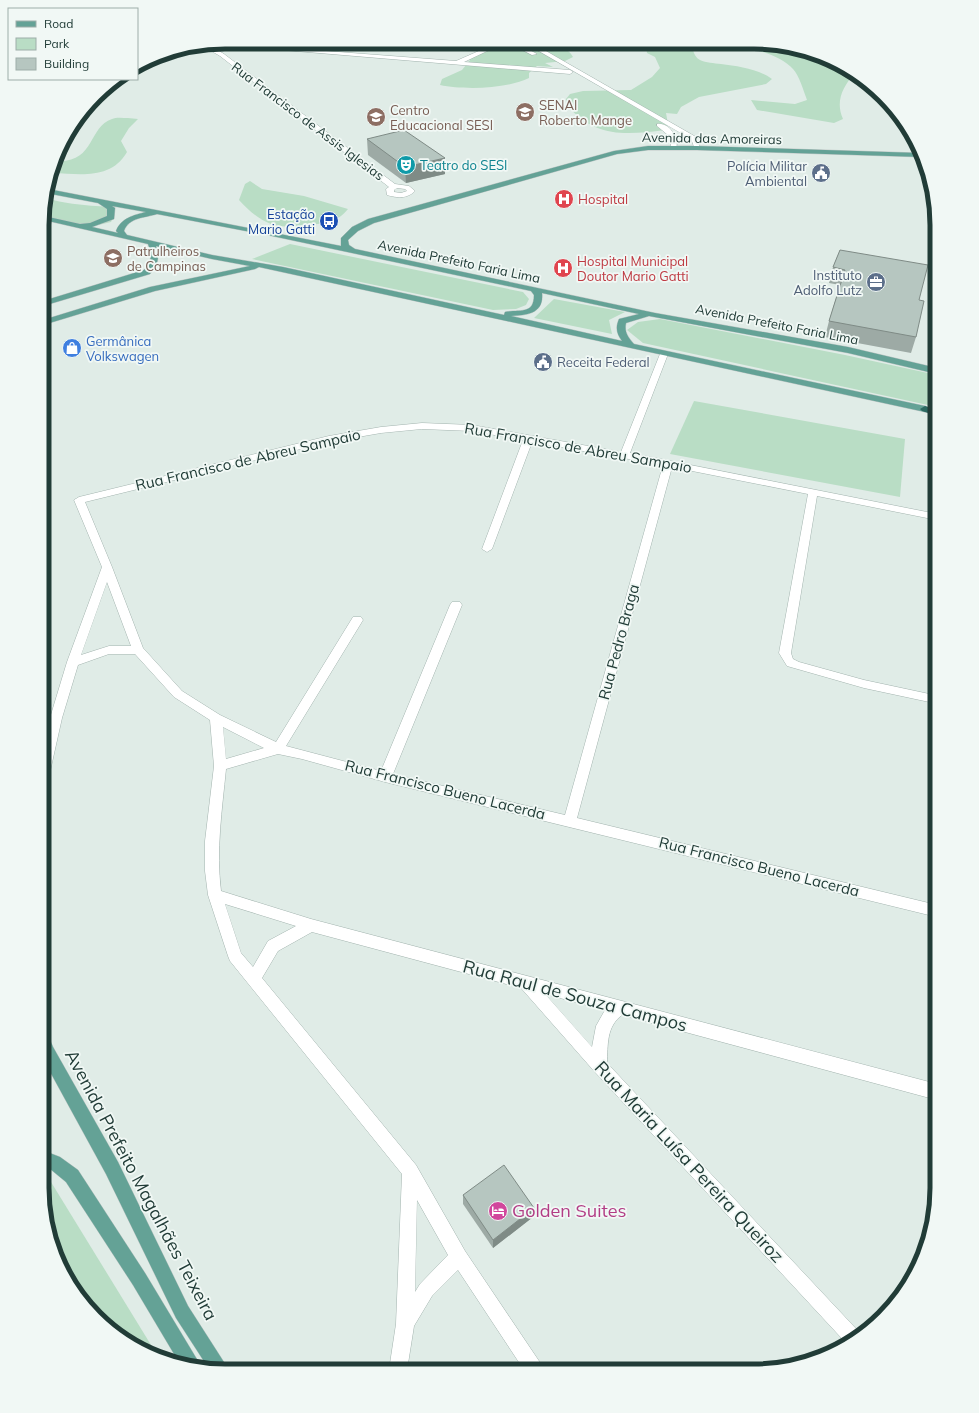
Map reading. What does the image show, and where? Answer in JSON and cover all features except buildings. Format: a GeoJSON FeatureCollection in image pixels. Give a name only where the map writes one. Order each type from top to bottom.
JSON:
{"type":"FeatureCollection","features":[{"type":"Feature","properties":{"kind":"highway"},"geometry":{"type":"LineString","coordinates":[[925,409],[930,410]]}},
{"type":"Feature","properties":{"kind":"main road","name":"Avenida das Amoreiras"},"geometry":{"type":"LineString","coordinates":[[354,252],[345,246],[344,240],[355,229],[371,221],[616,152],[648,148],[697,148],[916,155]]}},
{"type":"Feature","properties":{"kind":"main road","name":"Avenida Prefeito Faria Lima"},"geometry":{"type":"LineString","coordinates":[[52,192],[272,234],[655,315],[848,350],[930,369]]}},
{"type":"Feature","properties":{"kind":"main road"},"geometry":{"type":"LineString","coordinates":[[74,225],[92,225],[111,217],[111,208],[99,200]]}},
{"type":"Feature","properties":{"kind":"main road"},"geometry":{"type":"LineString","coordinates":[[125,237],[120,231],[121,226],[125,222],[139,216],[161,213]]}},
{"type":"Feature","properties":{"kind":"main road"},"geometry":{"type":"LineString","coordinates":[[49,219],[151,243],[258,266],[283,269],[664,354],[925,409]]}},
{"type":"Feature","properties":{"kind":"main road"},"geometry":{"type":"LineString","coordinates":[[49,302],[147,272],[154,264],[156,258],[151,243]]}},
{"type":"Feature","properties":{"kind":"main road"},"geometry":{"type":"LineString","coordinates":[[49,321],[153,289],[258,266]]}},
{"type":"Feature","properties":{"kind":"main road"},"geometry":{"type":"LineString","coordinates":[[490,314],[524,313],[534,309],[538,303],[538,294],[533,289]]}},
{"type":"Feature","properties":{"kind":"main road"},"geometry":{"type":"LineString","coordinates":[[631,346],[622,335],[620,329],[622,321],[641,316],[655,315]]}},
{"type":"Feature","properties":{"kind":"main road","name":"Avenida Prefeito Magalhães Teixeira"},"geometry":{"type":"LineString","coordinates":[[49,1055],[112,1168],[182,1312],[216,1364]]}},
{"type":"Feature","properties":{"kind":"main road"},"geometry":{"type":"LineString","coordinates":[[49,1159],[72,1176],[139,1279],[188,1360]]}},
{"type":"Feature","properties":{"kind":"street","name":"Rua Francisco de Assis Iglesias"},"geometry":{"type":"LineString","coordinates":[[215,49],[394,187]]}},
{"type":"Feature","properties":{"kind":"street"},"geometry":{"type":"LineString","coordinates":[[222,55],[230,49]]}},
{"type":"Feature","properties":{"kind":"street"},"geometry":{"type":"LineString","coordinates":[[290,49],[570,72]]}},
{"type":"Feature","properties":{"kind":"street"},"geometry":{"type":"LineString","coordinates":[[456,63],[488,49]]}},
{"type":"Feature","properties":{"kind":"street"},"geometry":{"type":"LineString","coordinates":[[524,49],[570,72],[670,132],[674,142],[674,148]]}},
{"type":"Feature","properties":{"kind":"street"},"geometry":{"type":"LineString","coordinates":[[538,49],[687,134],[695,140],[697,148]]}},
{"type":"Feature","properties":{"kind":"street"},"geometry":{"type":"LineString","coordinates":[[624,456],[664,354]]}},
{"type":"Feature","properties":{"kind":"street","name":"Rua Francisco de Abreu Sampaio"},"geometry":{"type":"LineString","coordinates":[[79,500],[321,441],[380,430],[422,426],[472,428],[529,438],[668,463],[930,516]]}},
{"type":"Feature","properties":{"kind":"street"},"geometry":{"type":"LineString","coordinates":[[487,550],[529,438]]}},
{"type":"Feature","properties":{"kind":"street","name":"Rua Pedro Braga"},"geometry":{"type":"LineString","coordinates":[[570,821],[668,463]]}},
{"type":"Feature","properties":{"kind":"street"},"geometry":{"type":"LineString","coordinates":[[812,492],[785,654],[786,659],[790,664],[796,666],[864,684],[930,698]]}},
{"type":"Feature","properties":{"kind":"street","name":"Rua Francisco Bueno Lacerda"},"geometry":{"type":"LineString","coordinates":[[79,500],[107,567],[138,650],[178,694],[216,718],[278,749],[386,777],[930,909]]}},
{"type":"Feature","properties":{"kind":"street"},"geometry":{"type":"LineString","coordinates":[[49,749],[56,718],[73,662],[107,567]]}},
{"type":"Feature","properties":{"kind":"street"},"geometry":{"type":"LineString","coordinates":[[386,777],[456,605]]}},
{"type":"Feature","properties":{"kind":"street"},"geometry":{"type":"LineString","coordinates":[[220,766],[253,755],[278,749],[358,620]]}},
{"type":"Feature","properties":{"kind":"street"},"geometry":{"type":"LineString","coordinates":[[73,662],[109,650],[138,650]]}},
{"type":"Feature","properties":{"kind":"street"},"geometry":{"type":"LineString","coordinates":[[216,718],[220,766],[212,841],[212,871],[215,895],[236,956],[410,1172],[459,1257],[531,1364]]}},
{"type":"Feature","properties":{"kind":"street","name":"Rua Raul de Souza Campos"},"geometry":{"type":"LineString","coordinates":[[215,895],[311,925],[930,1090]]}},
{"type":"Feature","properties":{"kind":"street"},"geometry":{"type":"LineString","coordinates":[[254,978],[273,946],[311,925]]}},
{"type":"Feature","properties":{"kind":"street","name":"Rua Maria Luísa Pereira Queiroz"},"geometry":{"type":"LineString","coordinates":[[526,983],[599,1066],[850,1335]]}},
{"type":"Feature","properties":{"kind":"street"},"geometry":{"type":"LineString","coordinates":[[599,1066],[604,1024],[620,1007]]}},
{"type":"Feature","properties":{"kind":"street"},"geometry":{"type":"LineString","coordinates":[[399,1364],[405,1324],[410,1172]]}},
{"type":"Feature","properties":{"kind":"street"},"geometry":{"type":"LineString","coordinates":[[405,1324],[426,1290],[459,1257]]}},
{"type":"Feature","properties":{"kind":"green space"},"geometry":{"type":"Polygon","coordinates":[[[489,49],[565,49],[573,57],[565,61],[545,63],[553,67],[537,66],[529,73],[529,78],[520,82],[485,88],[461,88],[440,85],[442,79],[462,70],[470,60],[465,60],[489,49]]]}},
{"type":"Feature","properties":{"kind":"green space"},"geometry":{"type":"Polygon","coordinates":[[[646,49],[697,49],[693,50],[696,57],[702,61],[748,68],[772,79],[766,84],[699,97],[681,107],[677,114],[666,113],[668,124],[665,130],[624,133],[600,129],[588,124],[577,116],[567,105],[566,99],[570,94],[583,91],[631,90],[652,77],[660,68],[655,57],[647,53],[646,49]]]}},
{"type":"Feature","properties":{"kind":"green space"},"geometry":{"type":"Polygon","coordinates":[[[751,49],[788,52],[810,58],[832,67],[851,78],[844,89],[840,100],[843,119],[834,123],[757,110],[751,100],[795,104],[807,100],[793,69],[773,56],[751,49]]]}},
{"type":"Feature","properties":{"kind":"green space"},"geometry":{"type":"Polygon","coordinates":[[[114,118],[138,119],[129,128],[121,141],[127,152],[120,161],[104,171],[94,173],[57,173],[61,161],[69,160],[85,151],[104,123],[114,118]]]}},
{"type":"Feature","properties":{"kind":"green space"},"geometry":{"type":"Polygon","coordinates":[[[250,181],[262,189],[304,196],[348,209],[335,219],[307,226],[287,227],[271,224],[254,214],[239,200],[245,184],[250,181]]]}},
{"type":"Feature","properties":{"kind":"green space"},"geometry":{"type":"Polygon","coordinates":[[[51,199],[68,203],[111,207],[115,214],[111,222],[94,226],[76,226],[49,221],[51,199]]]}},
{"type":"Feature","properties":{"kind":"green space"},"geometry":{"type":"Polygon","coordinates":[[[290,244],[523,292],[529,299],[526,305],[516,309],[493,310],[252,259],[290,244]]]}},
{"type":"Feature","properties":{"kind":"green space"},"geometry":{"type":"Polygon","coordinates":[[[554,299],[625,312],[609,320],[612,334],[534,318],[554,299]]]}},
{"type":"Feature","properties":{"kind":"green space"},"geometry":{"type":"Polygon","coordinates":[[[660,319],[845,355],[930,373],[930,405],[643,343],[627,330],[638,322],[660,319]]]}},
{"type":"Feature","properties":{"kind":"green space"},"geometry":{"type":"Polygon","coordinates":[[[694,401],[905,439],[900,497],[670,454],[694,401]]]}},
{"type":"Feature","properties":{"kind":"green space"},"geometry":{"type":"Polygon","coordinates":[[[49,1182],[51,1182],[153,1349],[118,1328],[93,1304],[79,1286],[62,1255],[52,1222],[49,1199],[49,1182]]]}},
{"type":"Feature","properties":{"kind":"place","name":"SENAI Roberto Mange"},"geometry":{"type":"Point","coordinates":[525,112]}},
{"type":"Feature","properties":{"kind":"place","name":"Centro Educacional SESI"},"geometry":{"type":"Point","coordinates":[376,117]}},
{"type":"Feature","properties":{"kind":"place","name":"Teatro do SESI"},"geometry":{"type":"Point","coordinates":[406,165]}},
{"type":"Feature","properties":{"kind":"place","name":"Polícia Militar Ambiental"},"geometry":{"type":"Point","coordinates":[821,173]}},
{"type":"Feature","properties":{"kind":"place","name":"Hospital"},"geometry":{"type":"Point","coordinates":[564,199]}},
{"type":"Feature","properties":{"kind":"place","name":"Estação Mario Gatti"},"geometry":{"type":"Point","coordinates":[329,221]}},
{"type":"Feature","properties":{"kind":"place","name":"Patrulheiros de Campinas"},"geometry":{"type":"Point","coordinates":[113,258]}},
{"type":"Feature","properties":{"kind":"place","name":"Hospital Municipal Doutor Mario Gatti"},"geometry":{"type":"Point","coordinates":[563,268]}},
{"type":"Feature","properties":{"kind":"place","name":"Instituto Adolfo Lutz"},"geometry":{"type":"Point","coordinates":[876,282]}},
{"type":"Feature","properties":{"kind":"place","name":"Germânica Volkswagen"},"geometry":{"type":"Point","coordinates":[72,348]}},
{"type":"Feature","properties":{"kind":"place","name":"Receita Federal"},"geometry":{"type":"Point","coordinates":[543,362]}},
{"type":"Feature","properties":{"kind":"place","name":"Golden Suites"},"geometry":{"type":"Point","coordinates":[498,1211]}}]}
